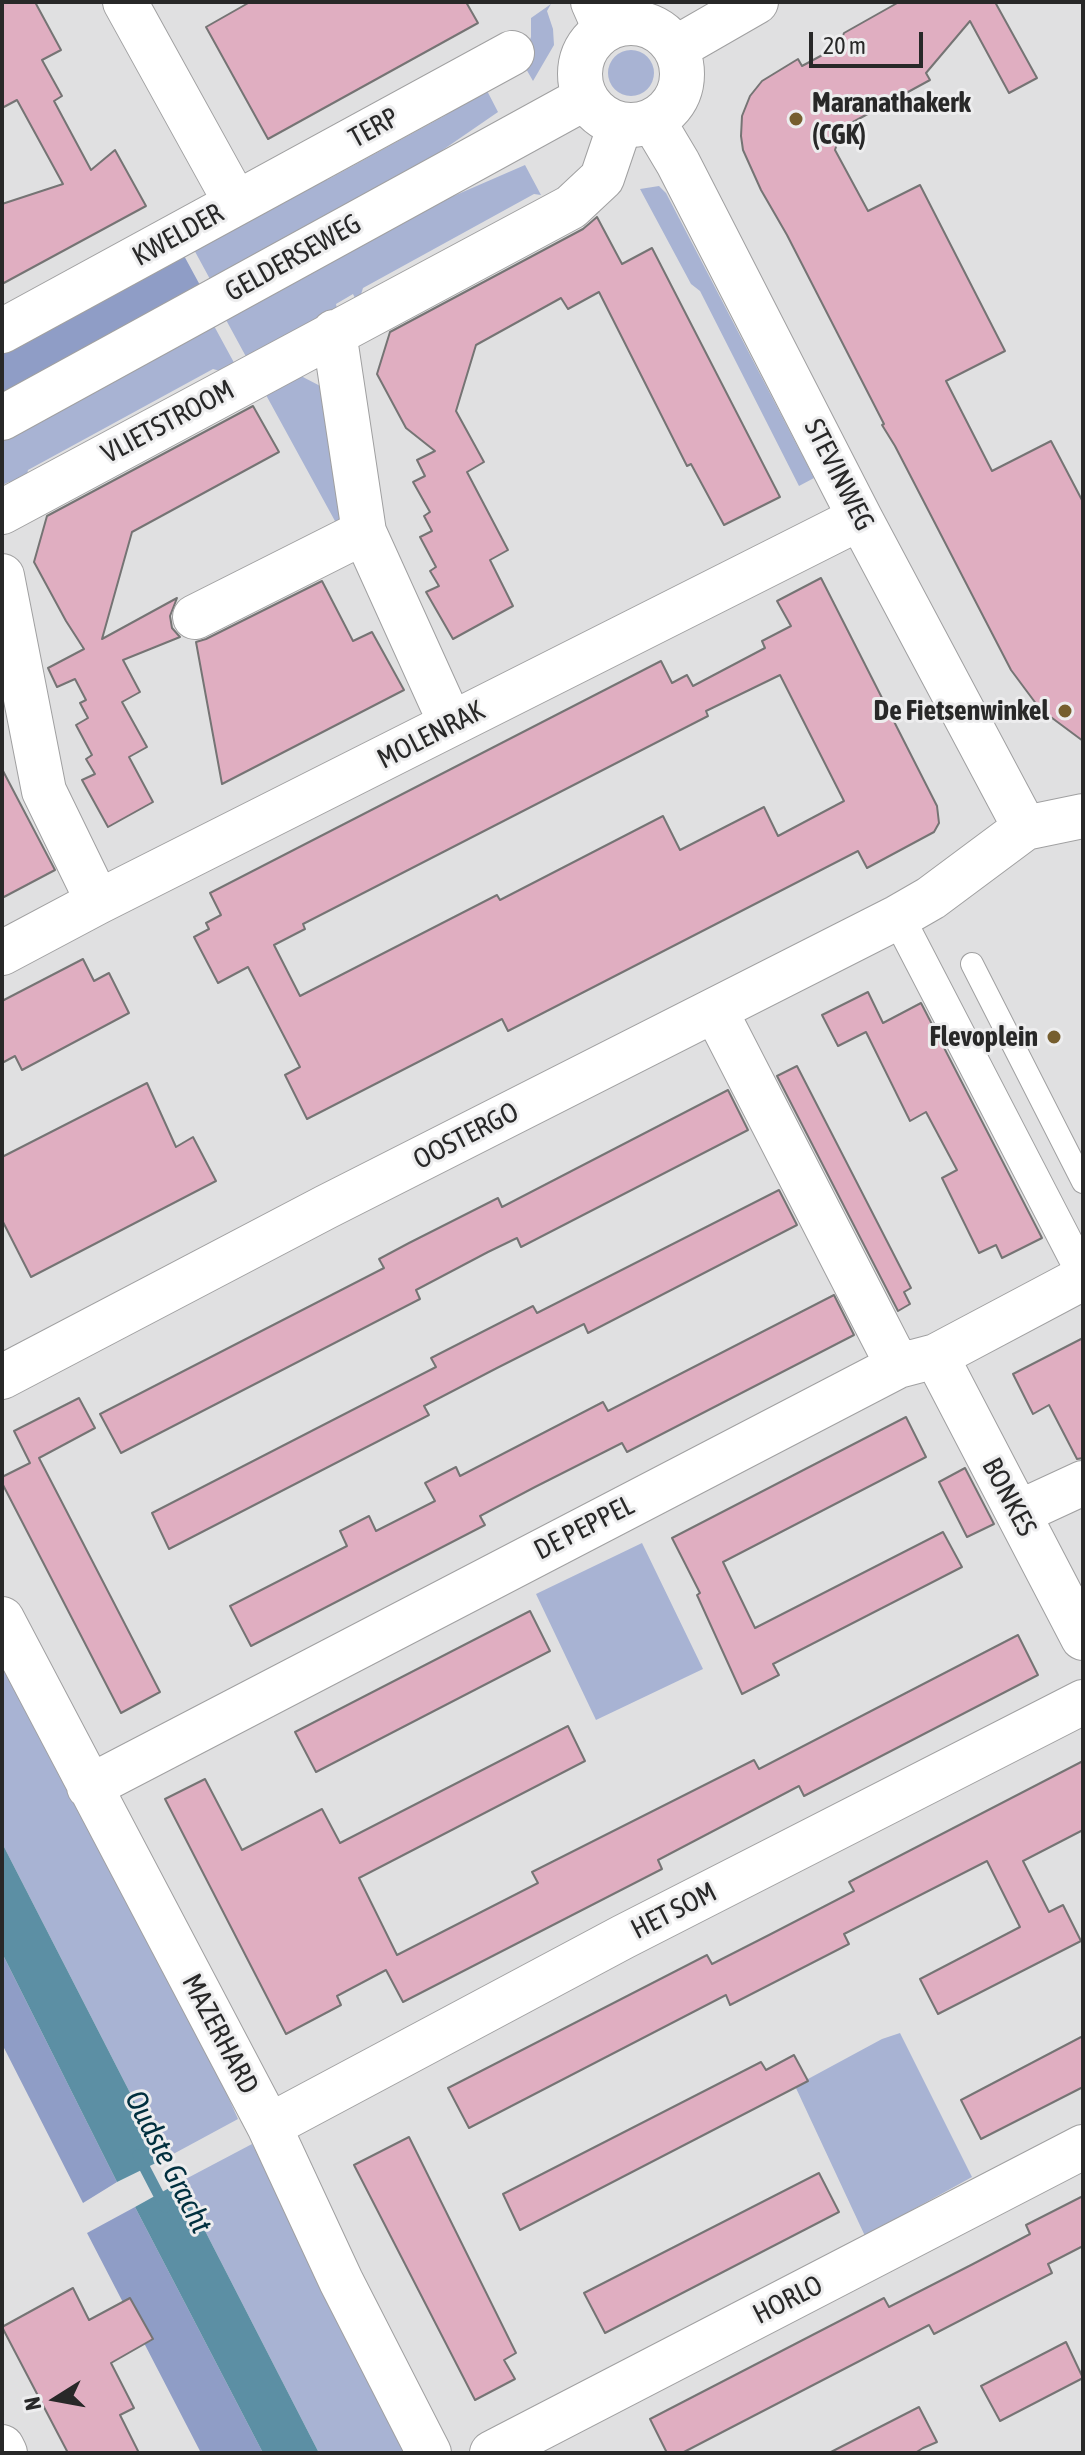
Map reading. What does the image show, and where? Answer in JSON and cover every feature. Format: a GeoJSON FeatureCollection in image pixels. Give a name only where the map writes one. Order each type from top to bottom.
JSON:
{"type":"FeatureCollection","features":[{"type":"Feature","properties":{"kind":"street","name":"KWELDER"},"geometry":{"type":"LineString","coordinates":[[2,331],[236,203],[125,2]]}},
{"type":"Feature","properties":{"kind":"street"},"geometry":{"type":"LineString","coordinates":[[676,48],[756,2]]}},
{"type":"Feature","properties":{"kind":"street"},"geometry":{"type":"LineString","coordinates":[[599,16],[656,29],[676,48],[682,68],[680,90],[670,108],[637,123],[600,115],[585,98],[580,73],[599,16]]}},
{"type":"Feature","properties":{"kind":"street","name":"TERP"},"geometry":{"type":"LineString","coordinates":[[236,203],[512,53]]}},
{"type":"Feature","properties":{"kind":"street","name":"GELDERSEWEG"},"geometry":{"type":"LineString","coordinates":[[2,418],[585,98]]}},
{"type":"Feature","properties":{"kind":"street","name":"VLIETSTROOM"},"geometry":{"type":"LineString","coordinates":[[2,512],[571,207],[602,178],[637,123]]}},
{"type":"Feature","properties":{"kind":"street","name":"STEVINWEG"},"geometry":{"type":"LineString","coordinates":[[637,123],[738,278],[860,518],[1025,828]]}},
{"type":"Feature","properties":{"kind":"street"},"geometry":{"type":"LineString","coordinates":[[334,332],[364,532],[451,724]]}},
{"type":"Feature","properties":{"kind":"street","name":"MOLENRAK"},"geometry":{"type":"LineString","coordinates":[[2,953],[860,518]]}},
{"type":"Feature","properties":{"kind":"street"},"geometry":{"type":"LineString","coordinates":[[195,617],[364,532]]}},
{"type":"Feature","properties":{"kind":"street"},"geometry":{"type":"LineString","coordinates":[[2,576],[14,716],[44,791],[98,902]]}},
{"type":"Feature","properties":{"kind":"street"},"geometry":{"type":"LineString","coordinates":[[1083,816],[1025,828],[915,908],[1083,1276]]}},
{"type":"Feature","properties":{"kind":"street","name":"OOSTERGO"},"geometry":{"type":"LineString","coordinates":[[2,1377],[326,1207],[915,908]]}},
{"type":"Feature","properties":{"kind":"street","name":"BONKES"},"geometry":{"type":"LineString","coordinates":[[715,1010],[917,1361],[1018,1513],[1083,1638]]}},
{"type":"Feature","properties":{"kind":"street","name":"DE PEPPEL"},"geometry":{"type":"LineString","coordinates":[[89,1787],[1083,1276]]}},
{"type":"Feature","properties":{"kind":"street"},"geometry":{"type":"LineString","coordinates":[[1018,1513],[1083,1483]]}},
{"type":"Feature","properties":{"kind":"street","name":"MAZERHARD"},"geometry":{"type":"LineString","coordinates":[[2,1619],[269,2126],[341,2281],[429,2453]]}},
{"type":"Feature","properties":{"kind":"street","name":"HET SOM"},"geometry":{"type":"LineString","coordinates":[[269,2126],[623,1937],[1083,1702]]}},
{"type":"Feature","properties":{"kind":"street","name":"HORLO"},"geometry":{"type":"LineString","coordinates":[[492,2453],[1083,2147]]}},
{"type":"Feature","properties":{"kind":"street"},"geometry":{"type":"LineString","coordinates":[[2,2447],[5,2453]]}},
{"type":"Feature","properties":{"kind":"lane"},"geometry":{"type":"LineString","coordinates":[[972,964],[1083,1182]]}},
{"type":"Feature","properties":{"kind":"shaded area"},"geometry":{"type":"Polygon","coordinates":[[[551,4],[547,11],[554,45],[533,81],[521,60],[531,37],[531,18],[551,4]]]}},
{"type":"Feature","properties":{"kind":"shaded area"},"geometry":{"type":"Polygon","coordinates":[[[631,50],[647,57],[654,73],[647,89],[631,96],[615,89],[608,73],[615,57],[631,50]]]}},
{"type":"Feature","properties":{"kind":"shaded area"},"geometry":{"type":"Polygon","coordinates":[[[481,79],[498,112],[402,178],[211,281],[192,246],[313,172],[327,180],[446,115],[481,79]]]}},
{"type":"Feature","properties":{"kind":"shaded area"},"geometry":{"type":"Polygon","coordinates":[[[525,165],[541,195],[534,194],[363,288],[358,304],[353,294],[336,304],[337,309],[250,364],[225,318],[426,208],[525,165]]]}},
{"type":"Feature","properties":{"kind":"shaded area"},"geometry":{"type":"Polygon","coordinates":[[[659,186],[666,193],[814,478],[799,486],[700,291],[691,284],[640,189],[659,186]]]}},
{"type":"Feature","properties":{"kind":"shaded area"},"geometry":{"type":"Polygon","coordinates":[[[182,252],[201,287],[2,395],[2,351],[182,252]]]}},
{"type":"Feature","properties":{"kind":"shaded area"},"geometry":{"type":"Polygon","coordinates":[[[213,324],[238,370],[231,374],[213,369],[28,470],[24,487],[14,492],[9,482],[2,485],[2,440],[213,324]]]}},
{"type":"Feature","properties":{"kind":"shaded area"},"geometry":{"type":"Polygon","coordinates":[[[301,376],[326,389],[333,387],[341,532],[266,395],[301,376]]]}},
{"type":"Feature","properties":{"kind":"shaded area"},"geometry":{"type":"Polygon","coordinates":[[[642,1543],[703,1669],[596,1720],[536,1594],[642,1543]]]}},
{"type":"Feature","properties":{"kind":"shaded area"},"geometry":{"type":"Polygon","coordinates":[[[2,1660],[216,2070],[238,2119],[164,2159],[2,1843],[2,1660]]]}},
{"type":"Feature","properties":{"kind":"shaded area"},"geometry":{"type":"Polygon","coordinates":[[[2,1843],[164,2159],[117,2182],[2,1953],[2,1843]]]}},
{"type":"Feature","properties":{"kind":"shaded area"},"geometry":{"type":"Polygon","coordinates":[[[2,1953],[117,2182],[83,2203],[2,2044],[2,1953]]]}},
{"type":"Feature","properties":{"kind":"shaded area"},"geometry":{"type":"Polygon","coordinates":[[[900,2033],[972,2177],[865,2236],[795,2086],[882,2039],[900,2033]]]}},
{"type":"Feature","properties":{"kind":"shaded area"},"geometry":{"type":"Polygon","coordinates":[[[252,2144],[414,2453],[319,2453],[180,2182],[252,2144]]]}},
{"type":"Feature","properties":{"kind":"shaded area"},"geometry":{"type":"Polygon","coordinates":[[[180,2182],[319,2453],[263,2453],[135,2207],[180,2182]]]}},
{"type":"Feature","properties":{"kind":"shaded area"},"geometry":{"type":"Polygon","coordinates":[[[135,2207],[263,2453],[201,2453],[87,2233],[135,2207]]]}},
{"type":"Feature","properties":{"kind":"building"},"geometry":{"type":"Polygon","coordinates":[[[2,2],[35,2],[61,50],[42,60],[62,96],[54,101],[91,170],[115,150],[146,206],[2,284],[2,204],[63,184],[17,100],[2,108],[2,2]]]}},
{"type":"Feature","properties":{"kind":"building"},"geometry":{"type":"Polygon","coordinates":[[[250,2],[466,2],[478,23],[268,139],[206,27],[250,2]]]}},
{"type":"Feature","properties":{"kind":"building"},"geometry":{"type":"Polygon","coordinates":[[[899,2],[995,2],[1037,78],[1009,93],[970,21],[926,73],[930,80],[842,128],[835,150],[868,211],[920,185],[1005,351],[946,381],[992,471],[1051,441],[1083,502],[1083,741],[1040,709],[1011,670],[882,425],[743,150],[742,116],[750,96],[762,81],[798,59],[802,66],[839,46],[844,33],[899,2]]]}},
{"type":"Feature","properties":{"kind":"building"},"geometry":{"type":"Polygon","coordinates":[[[597,217],[622,264],[652,248],[780,497],[724,525],[691,464],[687,466],[599,292],[568,309],[561,298],[476,345],[456,411],[484,462],[467,472],[508,550],[490,560],[513,606],[453,639],[426,592],[439,586],[430,571],[436,567],[420,537],[432,531],[424,516],[430,512],[413,482],[425,476],[417,460],[435,451],[406,428],[377,374],[390,332],[583,229],[597,217]]]}},
{"type":"Feature","properties":{"kind":"building"},"geometry":{"type":"Polygon","coordinates":[[[253,406],[279,452],[132,532],[102,639],[177,598],[170,616],[172,628],[180,637],[123,660],[140,692],[122,702],[147,747],[129,757],[153,802],[108,827],[82,780],[95,774],[86,759],[92,755],[76,725],[88,718],[80,703],[86,700],[75,679],[57,687],[48,668],[84,649],[34,562],[47,516],[253,406]]]}},
{"type":"Feature","properties":{"kind":"building"},"geometry":{"type":"Polygon","coordinates":[[[821,578],[937,806],[939,823],[934,832],[867,868],[858,851],[508,1031],[502,1019],[307,1119],[285,1075],[300,1067],[248,967],[218,983],[194,937],[209,929],[206,923],[221,915],[210,893],[661,661],[672,683],[687,675],[693,686],[765,648],[762,641],[791,626],[777,601],[821,578]],[[780,675],[706,711],[708,716],[303,924],[305,929],[274,945],[300,996],[497,895],[500,900],[663,816],[680,850],[764,807],[778,836],[844,801],[780,675]]]}},
{"type":"Feature","properties":{"kind":"building"},"geometry":{"type":"Polygon","coordinates":[[[322,581],[353,641],[372,632],[404,690],[222,784],[196,642],[322,581]]]}},
{"type":"Feature","properties":{"kind":"building"},"geometry":{"type":"Polygon","coordinates":[[[2,769],[55,870],[2,898],[2,769]]]}},
{"type":"Feature","properties":{"kind":"building"},"geometry":{"type":"Polygon","coordinates":[[[83,959],[94,981],[109,973],[129,1013],[22,1070],[15,1056],[2,1063],[2,1001],[83,959]]]}},
{"type":"Feature","properties":{"kind":"building"},"geometry":{"type":"Polygon","coordinates":[[[868,992],[883,1023],[921,1003],[1042,1238],[1002,1258],[996,1245],[979,1253],[942,1178],[957,1170],[926,1112],[910,1121],[866,1032],[838,1046],[822,1015],[868,992]]]}},
{"type":"Feature","properties":{"kind":"building"},"geometry":{"type":"Polygon","coordinates":[[[797,1066],[911,1288],[904,1292],[910,1304],[898,1311],[777,1076],[797,1066]]]}},
{"type":"Feature","properties":{"kind":"building"},"geometry":{"type":"Polygon","coordinates":[[[147,1083],[176,1147],[193,1137],[216,1181],[31,1277],[2,1220],[2,1157],[147,1083]]]}},
{"type":"Feature","properties":{"kind":"building"},"geometry":{"type":"Polygon","coordinates":[[[728,1090],[748,1130],[521,1247],[517,1238],[488,1252],[416,1290],[420,1299],[121,1453],[100,1414],[384,1268],[379,1259],[409,1243],[498,1198],[502,1207],[728,1090]]]}},
{"type":"Feature","properties":{"kind":"building"},"geometry":{"type":"Polygon","coordinates":[[[779,1190],[797,1225],[588,1333],[584,1324],[497,1368],[424,1406],[429,1415],[169,1549],[152,1513],[436,1367],[431,1358],[533,1306],[537,1313],[779,1190]]]}},
{"type":"Feature","properties":{"kind":"building"},"geometry":{"type":"Polygon","coordinates":[[[834,1295],[854,1335],[627,1452],[622,1443],[535,1487],[480,1516],[485,1525],[251,1646],[230,1606],[347,1546],[340,1531],[369,1516],[376,1531],[435,1501],[425,1483],[456,1467],[460,1476],[603,1402],[608,1411],[834,1295]]]}},
{"type":"Feature","properties":{"kind":"building"},"geometry":{"type":"Polygon","coordinates":[[[1083,1338],[1083,1458],[1077,1459],[1049,1405],[1033,1414],[1013,1374],[1083,1338]]]}},
{"type":"Feature","properties":{"kind":"building"},"geometry":{"type":"Polygon","coordinates":[[[79,1398],[95,1428],[39,1458],[160,1692],[121,1713],[2,1483],[2,1477],[30,1463],[14,1431],[79,1398]]]}},
{"type":"Feature","properties":{"kind":"building"},"geometry":{"type":"Polygon","coordinates":[[[906,1417],[926,1457],[723,1562],[755,1628],[943,1532],[962,1567],[773,1664],[779,1675],[742,1694],[697,1595],[700,1593],[672,1538],[906,1417]]]}},
{"type":"Feature","properties":{"kind":"building"},"geometry":{"type":"Polygon","coordinates":[[[965,1468],[994,1524],[967,1537],[939,1482],[965,1468]]]}},
{"type":"Feature","properties":{"kind":"building"},"geometry":{"type":"Polygon","coordinates":[[[530,1611],[550,1651],[316,1772],[295,1732],[530,1611]]]}},
{"type":"Feature","properties":{"kind":"building"},"geometry":{"type":"Polygon","coordinates":[[[1018,1635],[1038,1675],[804,1796],[799,1786],[658,1860],[662,1869],[403,2002],[386,1970],[337,1996],[341,2005],[286,2034],[165,1799],[205,1779],[242,1850],[322,1809],[340,1843],[568,1726],[585,1761],[359,1878],[397,1955],[538,1883],[532,1872],[754,1760],[759,1769],[1018,1635]]]}},
{"type":"Feature","properties":{"kind":"building"},"geometry":{"type":"Polygon","coordinates":[[[1083,1761],[1083,1830],[1023,1861],[1049,1912],[1063,1905],[1081,1941],[938,2014],[920,1979],[1020,1927],[987,1861],[844,1934],[849,1944],[730,2005],[726,1995],[469,2128],[448,2088],[707,1955],[712,1964],[769,1935],[854,1891],[849,1882],[1083,1761]]]}},
{"type":"Feature","properties":{"kind":"building"},"geometry":{"type":"Polygon","coordinates":[[[1083,2036],[1083,2087],[981,2139],[961,2100],[1083,2036]]]}},
{"type":"Feature","properties":{"kind":"building"},"geometry":{"type":"Polygon","coordinates":[[[794,2055],[808,2081],[520,2230],[503,2194],[761,2062],[766,2070],[794,2055]]]}},
{"type":"Feature","properties":{"kind":"building"},"geometry":{"type":"Polygon","coordinates":[[[409,2137],[516,2353],[504,2360],[515,2379],[475,2400],[354,2165],[409,2137]]]}},
{"type":"Feature","properties":{"kind":"building"},"geometry":{"type":"Polygon","coordinates":[[[819,2173],[839,2212],[605,2333],[584,2293],[819,2173]]]}},
{"type":"Feature","properties":{"kind":"building"},"geometry":{"type":"Polygon","coordinates":[[[1083,2196],[1083,2246],[1048,2264],[1052,2273],[934,2334],[929,2325],[682,2453],[667,2453],[650,2419],[884,2298],[889,2307],[973,2264],[1030,2234],[1026,2225],[1083,2196]]]}},
{"type":"Feature","properties":{"kind":"building"},"geometry":{"type":"Polygon","coordinates":[[[73,2288],[89,2320],[130,2298],[153,2339],[111,2363],[134,2408],[120,2415],[139,2453],[68,2453],[2,2327],[73,2288]]]}},
{"type":"Feature","properties":{"kind":"building"},"geometry":{"type":"Polygon","coordinates":[[[1066,2342],[1083,2378],[1000,2421],[981,2386],[1066,2342]]]}},
{"type":"Feature","properties":{"kind":"building"},"geometry":{"type":"Polygon","coordinates":[[[919,2407],[937,2442],[915,2453],[829,2453],[919,2407]]]}},
{"type":"Feature","properties":{"kind":"waterway","name":"Oudste Gracht"},"geometry":{"type":"LineString","coordinates":[[138,2155],[165,2207]]}},
{"type":"Feature","properties":{"kind":"place","name":"Maranathakerk (CGK)"},"geometry":{"type":"Point","coordinates":[796,119]}},
{"type":"Feature","properties":{"kind":"place","name":"De Fietsenwinkel"},"geometry":{"type":"Point","coordinates":[1065,711]}},
{"type":"Feature","properties":{"kind":"place","name":"Flevoplein"},"geometry":{"type":"Point","coordinates":[1054,1037]}}]}
